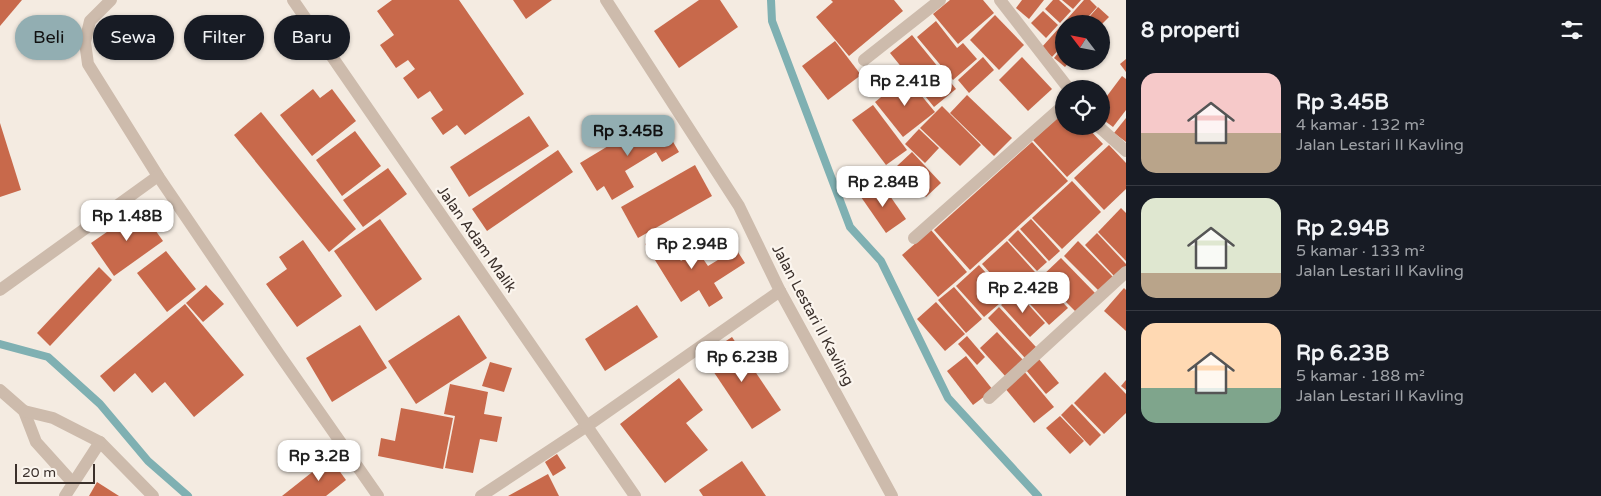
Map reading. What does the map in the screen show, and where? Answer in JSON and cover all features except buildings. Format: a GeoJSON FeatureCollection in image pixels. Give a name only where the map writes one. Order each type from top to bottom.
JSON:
{"type":"FeatureCollection","features":[{"type":"Feature","properties":{"kind":"street"},"geometry":{"type":"LineString","coordinates":[[111,0],[90,21],[85,42],[88,64],[158,176],[278,354],[378,496]]}},
{"type":"Feature","properties":{"kind":"street","name":"Jalan Adam Malik"},"geometry":{"type":"LineString","coordinates":[[293,0],[636,496]]}},
{"type":"Feature","properties":{"kind":"street","name":"Jalan Lestari II Kavling"},"geometry":{"type":"LineString","coordinates":[[606,0],[739,206],[780,291],[892,496]]}},
{"type":"Feature","properties":{"kind":"street"},"geometry":{"type":"LineString","coordinates":[[864,60],[940,0]]}},
{"type":"Feature","properties":{"kind":"street"},"geometry":{"type":"LineString","coordinates":[[1000,0],[1062,80]]}},
{"type":"Feature","properties":{"kind":"street"},"geometry":{"type":"LineString","coordinates":[[914,238],[1055,113]]}},
{"type":"Feature","properties":{"kind":"street"},"geometry":{"type":"LineString","coordinates":[[1108,135],[1126,151]]}},
{"type":"Feature","properties":{"kind":"street"},"geometry":{"type":"LineString","coordinates":[[0,290],[158,176]]}},
{"type":"Feature","properties":{"kind":"street"},"geometry":{"type":"LineString","coordinates":[[989,398],[1126,272]]}},
{"type":"Feature","properties":{"kind":"street"},"geometry":{"type":"LineString","coordinates":[[480,496],[587,426],[780,291]]}},
{"type":"Feature","properties":{"kind":"street"},"geometry":{"type":"LineString","coordinates":[[0,390],[24,411],[53,418],[100,442],[153,496]]}},
{"type":"Feature","properties":{"kind":"street"},"geometry":{"type":"LineString","coordinates":[[24,411],[36,442],[73,483]]}},
{"type":"Feature","properties":{"kind":"street"},"geometry":{"type":"LineString","coordinates":[[65,496],[100,442]]}},
{"type":"Feature","properties":{"kind":"waterway"},"geometry":{"type":"LineString","coordinates":[[771,0],[772,21],[850,227],[881,261],[948,398],[1038,496]]}},
{"type":"Feature","properties":{"kind":"waterway"},"geometry":{"type":"LineString","coordinates":[[0,344],[48,357],[100,404],[148,461],[188,496]]}}]}
